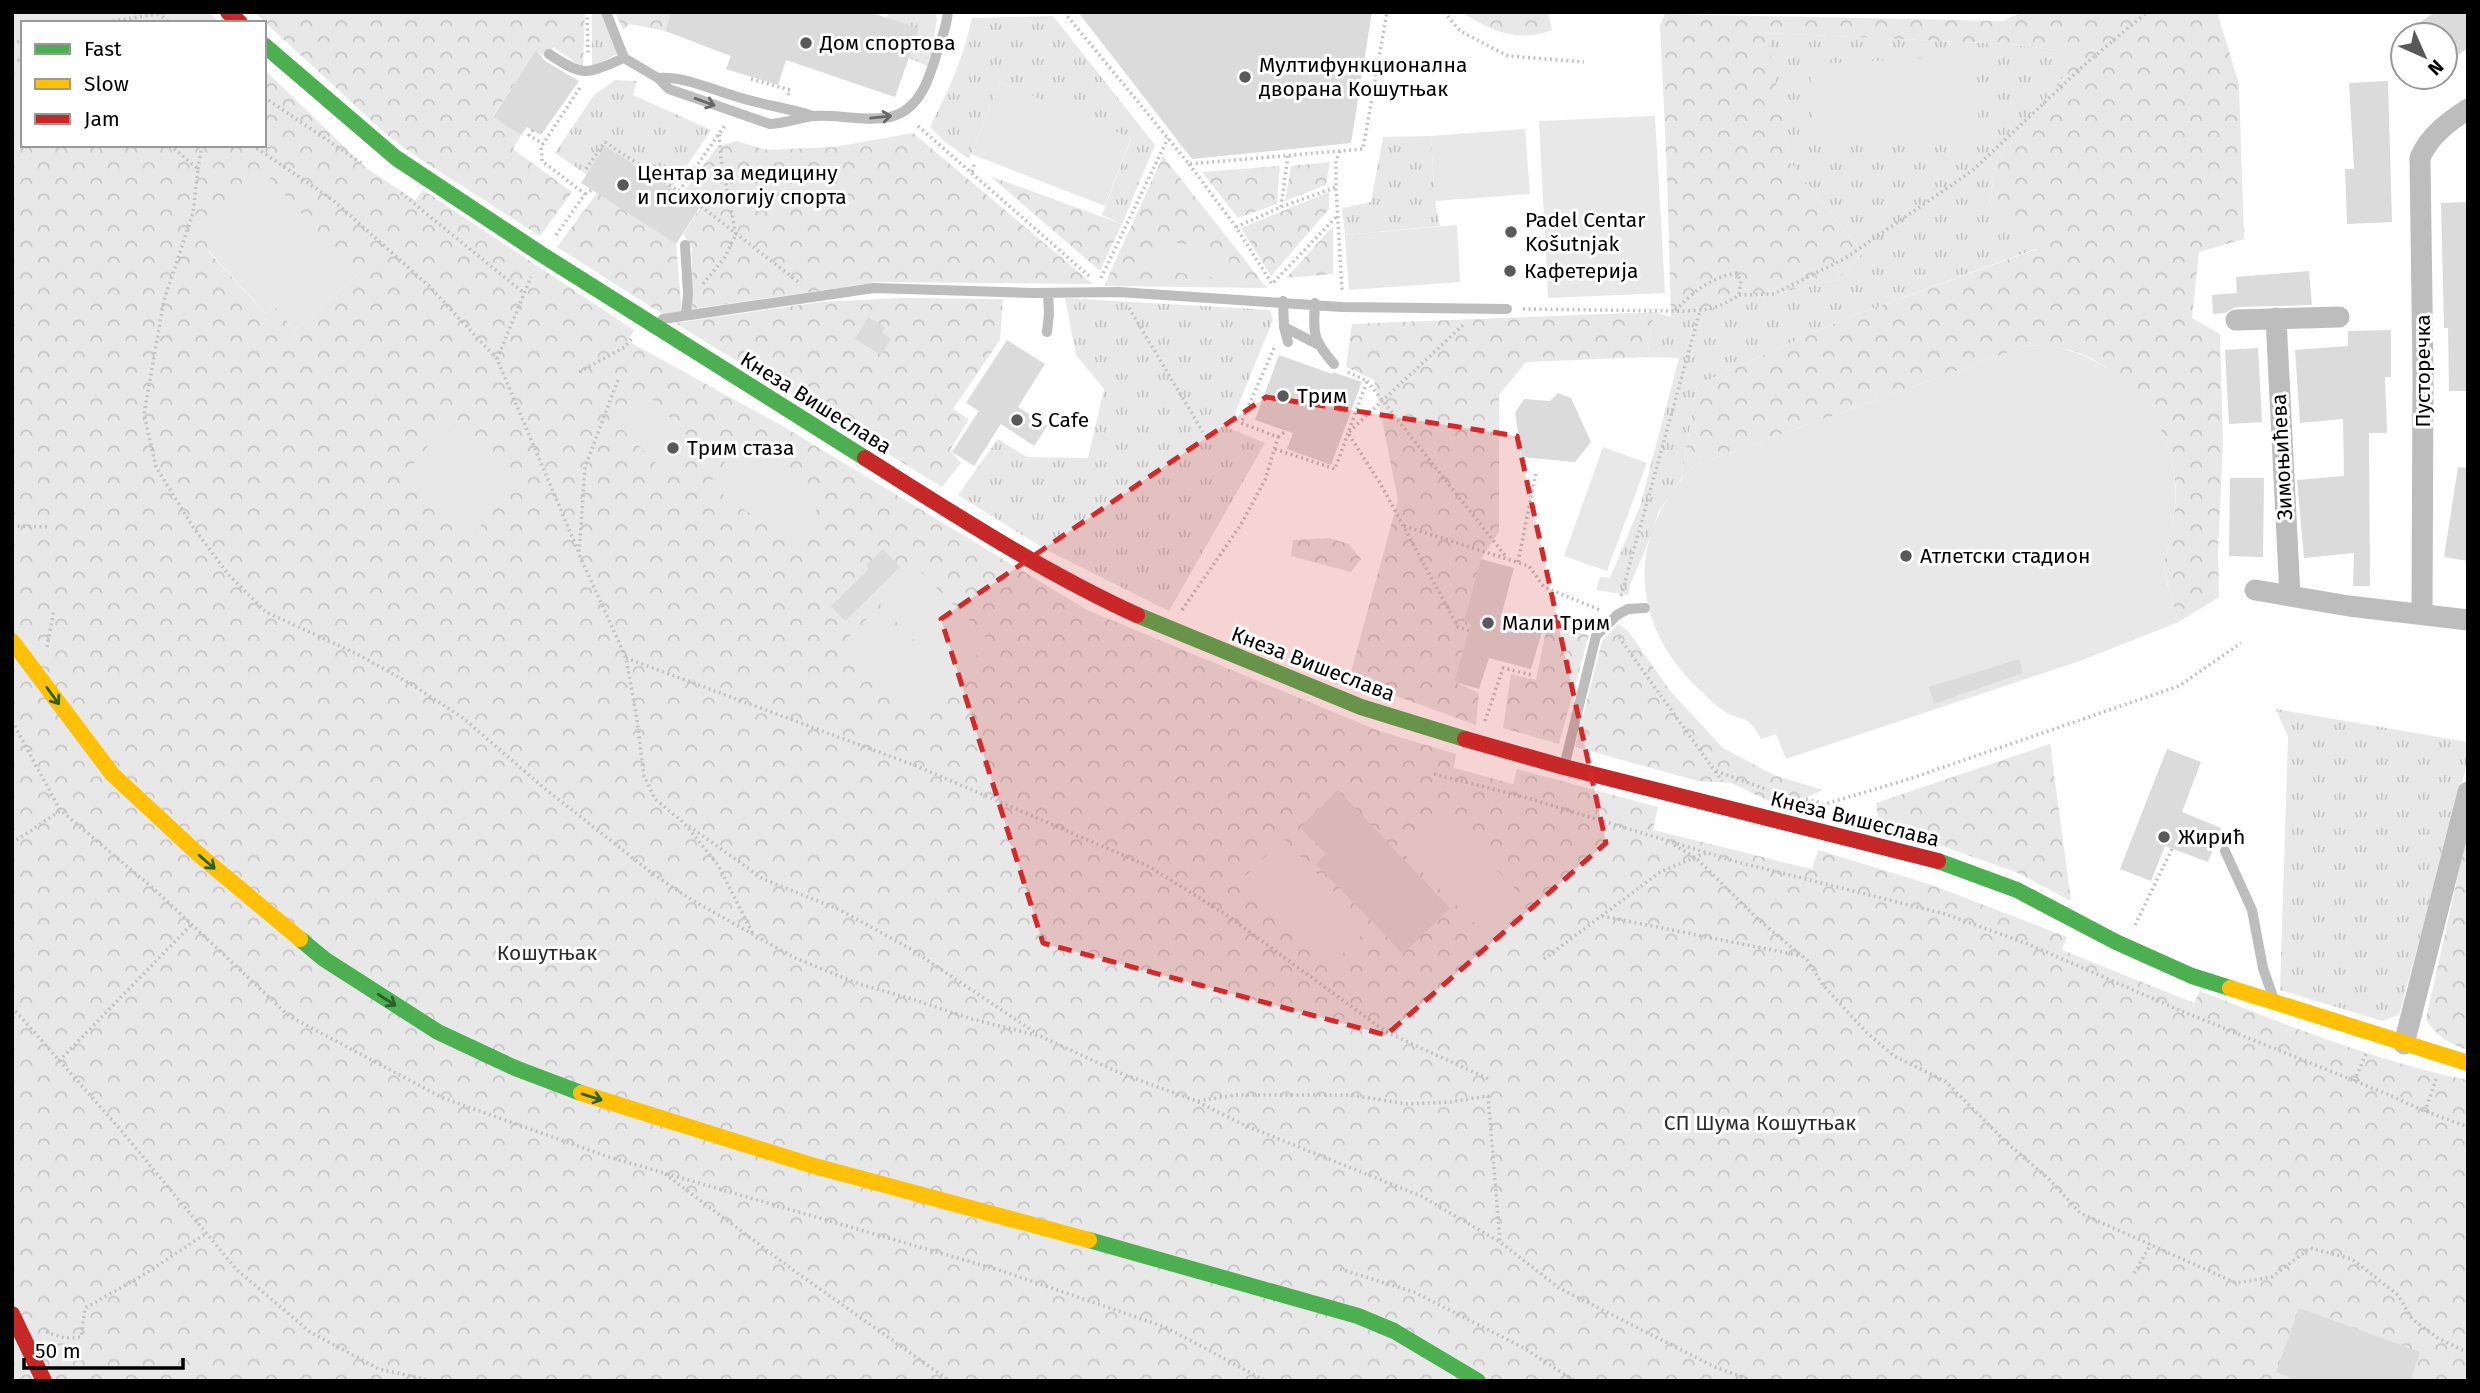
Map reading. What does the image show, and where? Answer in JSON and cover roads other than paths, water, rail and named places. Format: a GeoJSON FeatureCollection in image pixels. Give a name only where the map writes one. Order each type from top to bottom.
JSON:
{"type":"FeatureCollection","features":[{"type":"Feature","properties":{"kind":"street","name":"Кнеза Вишеслава"},"geometry":{"type":"LineString","coordinates":[[266,47],[396,158],[541,254],[1010,549],[1104,600],[1167,629],[1361,707],[1467,741],[1927,858],[2024,893],[2166,966],[2468,1063]]}},
{"type":"Feature","properties":{"kind":"street","name":"Пусторечка"},"geometry":{"type":"LineString","coordinates":[[2422,614],[2420,158],[2426,144],[2436,133],[2468,109]]}},
{"type":"Feature","properties":{"kind":"street"},"geometry":{"type":"LineString","coordinates":[[2236,320],[2339,317]]}},
{"type":"Feature","properties":{"kind":"street","name":"Зимоњићева"},"geometry":{"type":"LineString","coordinates":[[2276,318],[2290,596]]}},
{"type":"Feature","properties":{"kind":"street"},"geometry":{"type":"LineString","coordinates":[[2255,590],[2349,606],[2468,620]]}},
{"type":"Feature","properties":{"kind":"street"},"geometry":{"type":"LineString","coordinates":[[12,641],[112,774],[197,853],[324,959],[438,1032],[564,1088],[811,1165],[971,1207],[1358,1317],[1394,1331],[1478,1381]]}},
{"type":"Feature","properties":{"kind":"street"},"geometry":{"type":"LineString","coordinates":[[2404,1044],[2468,792]]}},
{"type":"Feature","properties":{"kind":"street"},"geometry":{"type":"LineString","coordinates":[[12,1314],[44,1381]]}},
{"type":"Feature","properties":{"kind":"lane"},"geometry":{"type":"LineString","coordinates":[[606,12],[624,58],[658,78],[669,89],[770,124],[787,123],[813,116]]}},
{"type":"Feature","properties":{"kind":"lane"},"geometry":{"type":"LineString","coordinates":[[658,78],[673,77],[741,99],[813,116],[891,117],[905,110],[918,98],[929,80],[948,12]]}},
{"type":"Feature","properties":{"kind":"lane"},"geometry":{"type":"LineString","coordinates":[[549,54],[573,70],[589,73],[624,58]]}},
{"type":"Feature","properties":{"kind":"lane"},"geometry":{"type":"LineString","coordinates":[[685,245],[686,315]]}},
{"type":"Feature","properties":{"kind":"lane"},"geometry":{"type":"LineString","coordinates":[[656,326],[663,319],[874,288],[1048,293],[1119,292],[1315,303],[1342,307],[1507,309]]}},
{"type":"Feature","properties":{"kind":"lane"},"geometry":{"type":"LineString","coordinates":[[1047,332],[1048,293]]}},
{"type":"Feature","properties":{"kind":"lane"},"geometry":{"type":"LineString","coordinates":[[1283,301],[1287,342]]}},
{"type":"Feature","properties":{"kind":"lane"},"geometry":{"type":"LineString","coordinates":[[1315,303],[1317,344]]}},
{"type":"Feature","properties":{"kind":"lane"},"geometry":{"type":"LineString","coordinates":[[1284,327],[1317,344],[1334,364]]}},
{"type":"Feature","properties":{"kind":"lane"},"geometry":{"type":"LineString","coordinates":[[1564,766],[1596,636],[1628,609],[1646,608]]}},
{"type":"Feature","properties":{"kind":"lane"},"geometry":{"type":"LineString","coordinates":[[2225,851],[2252,910],[2263,968],[2275,1003]]}},
{"type":"Feature","properties":{"kind":"place","name":"Дом спортова"},"geometry":{"type":"Point","coordinates":[806,43]}},
{"type":"Feature","properties":{"kind":"place","name":"Мултифункционална дворана Кошутњак"},"geometry":{"type":"Point","coordinates":[1245,77]}},
{"type":"Feature","properties":{"kind":"place","name":"Центар за медицину и психологију спорта"},"geometry":{"type":"Point","coordinates":[623,185]}},
{"type":"Feature","properties":{"kind":"place","name":"Padel Centar Košutnjak"},"geometry":{"type":"Point","coordinates":[1511,232]}},
{"type":"Feature","properties":{"kind":"place","name":"Кафетерија"},"geometry":{"type":"Point","coordinates":[1510,271]}},
{"type":"Feature","properties":{"kind":"place","name":"Трим"},"geometry":{"type":"Point","coordinates":[1283,396]}},
{"type":"Feature","properties":{"kind":"place","name":"S Cafe"},"geometry":{"type":"Point","coordinates":[1017,420]}},
{"type":"Feature","properties":{"kind":"place","name":"Трим стаза"},"geometry":{"type":"Point","coordinates":[673,448]}},
{"type":"Feature","properties":{"kind":"place","name":"Атлетски стадион"},"geometry":{"type":"Point","coordinates":[1906,556]}},
{"type":"Feature","properties":{"kind":"place","name":"Мали Трим"},"geometry":{"type":"Point","coordinates":[1488,623]}},
{"type":"Feature","properties":{"kind":"place","name":"Жирић"},"geometry":{"type":"Point","coordinates":[2164,837]}},
{"type":"Feature","properties":{"kind":"park label","name":"Кошутњак"},"geometry":{"type":"Point","coordinates":[547,953]}},
{"type":"Feature","properties":{"kind":"park label","name":"СП Шума Кошутњак"},"geometry":{"type":"Point","coordinates":[1760,1123]}}]}
